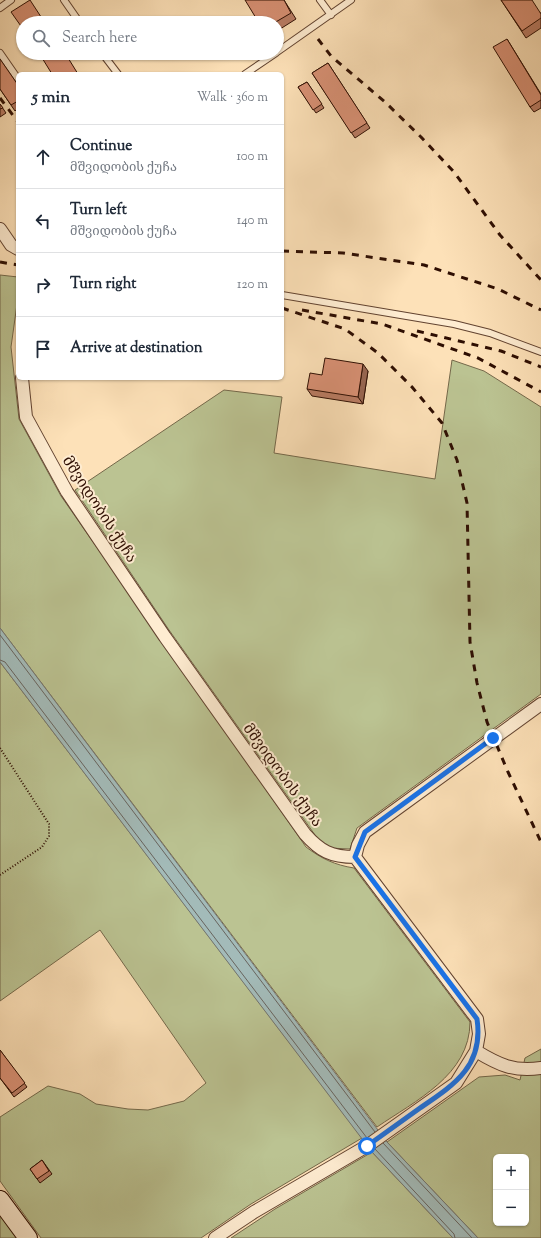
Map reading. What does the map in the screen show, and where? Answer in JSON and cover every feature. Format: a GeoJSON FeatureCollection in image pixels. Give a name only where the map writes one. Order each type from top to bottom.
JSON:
{"type":"FeatureCollection","features":[{"type":"Feature","properties":{"kind":"main road"},"geometry":{"type":"LineString","coordinates":[[0,1200],[28,1238]]}},
{"type":"Feature","properties":{"kind":"street"},"geometry":{"type":"LineString","coordinates":[[0,229],[11,245],[16,247]]}},
{"type":"Feature","properties":{"kind":"street","name":"მშვიდობის ქუჩა"},"geometry":{"type":"LineString","coordinates":[[22,380],[26,417],[67,492],[165,637],[317,848],[343,857],[355,857]]}},
{"type":"Feature","properties":{"kind":"street"},"geometry":{"type":"LineString","coordinates":[[215,1238],[254,1212],[367,1146],[456,1083],[476,1051],[479,1034],[477,1019],[355,857],[365,832],[541,704]]}},
{"type":"Feature","properties":{"kind":"street"},"geometry":{"type":"LineString","coordinates":[[476,1051],[494,1062],[513,1069],[541,1068]]}},
{"type":"Feature","properties":{"kind":"lane"},"geometry":{"type":"LineString","coordinates":[[0,8],[11,0]]}},
{"type":"Feature","properties":{"kind":"lane"},"geometry":{"type":"LineString","coordinates":[[64,0],[75,16]]}},
{"type":"Feature","properties":{"kind":"lane"},"geometry":{"type":"LineString","coordinates":[[320,0],[331,15]]}},
{"type":"Feature","properties":{"kind":"lane"},"geometry":{"type":"LineString","coordinates":[[284,47],[351,0]]}},
{"type":"Feature","properties":{"kind":"lane"},"geometry":{"type":"LineString","coordinates":[[0,53],[16,76]]}},
{"type":"Feature","properties":{"kind":"lane"},"geometry":{"type":"LineString","coordinates":[[107,60],[116,72]]}},
{"type":"Feature","properties":{"kind":"lane"},"geometry":{"type":"LineString","coordinates":[[248,72],[265,60]]}},
{"type":"Feature","properties":{"kind":"lane"},"geometry":{"type":"LineString","coordinates":[[284,295],[454,324],[490,333],[541,352]]}},
{"type":"Feature","properties":{"kind":"path"},"geometry":{"type":"LineString","coordinates":[[0,748],[49,824],[49,836],[42,847],[0,875]]}},
{"type":"Feature","properties":{"kind":"green space"},"geometry":{"type":"Polygon","coordinates":[[[0,275],[16,277],[16,311],[11,347],[19,419],[61,496],[306,847],[329,861],[354,868],[470,1022],[468,1041],[461,1057],[451,1072],[438,1085],[377,1127],[0,628],[0,275]]]}},
{"type":"Feature","properties":{"kind":"green space"},"geometry":{"type":"Polygon","coordinates":[[[452,360],[484,371],[541,407],[541,694],[357,828],[350,849],[329,848],[320,842],[169,630],[75,490],[224,390],[282,397],[274,453],[435,479],[452,360]]]}},
{"type":"Feature","properties":{"kind":"green space"},"geometry":{"type":"Polygon","coordinates":[[[0,662],[362,1138],[251,1204],[201,1238],[41,1238],[0,1181],[0,1117],[48,1086],[80,1094],[96,1104],[128,1109],[148,1110],[184,1101],[206,1083],[100,930],[0,1001],[0,662]]]}},
{"type":"Feature","properties":{"kind":"green space"},"geometry":{"type":"Polygon","coordinates":[[[541,1049],[541,1238],[478,1238],[387,1142],[479,1077],[505,1075],[520,1080],[525,1058],[541,1049]]]}},
{"type":"Feature","properties":{"kind":"green space"},"geometry":{"type":"Polygon","coordinates":[[[372,1152],[453,1238],[231,1238],[275,1209],[372,1152]]]}},
{"type":"Feature","properties":{"kind":"green space"},"geometry":{"type":"Polygon","coordinates":[[[0,1208],[22,1238],[0,1238],[0,1208]]]}},
{"type":"Feature","properties":{"kind":"water"},"geometry":{"type":"Polygon","coordinates":[[[0,628],[387,1142],[478,1238],[453,1238],[372,1152],[0,662],[0,628]]]}},
{"type":"Feature","properties":{"kind":"building"},"geometry":{"type":"Polygon","coordinates":[[[30,0],[40,16],[16,16],[16,19],[11,12],[30,0]]]}},
{"type":"Feature","properties":{"kind":"building"},"geometry":{"type":"Polygon","coordinates":[[[245,0],[284,0],[291,13],[284,17],[255,16],[245,0]]]}},
{"type":"Feature","properties":{"kind":"building"},"geometry":{"type":"Polygon","coordinates":[[[501,0],[532,0],[541,14],[541,18],[522,31],[501,0]]]}},
{"type":"Feature","properties":{"kind":"building"},"geometry":{"type":"Polygon","coordinates":[[[507,39],[541,95],[541,100],[530,107],[493,47],[507,39]]]}},
{"type":"Feature","properties":{"kind":"building"},"geometry":{"type":"Polygon","coordinates":[[[0,59],[16,82],[16,102],[11,105],[0,89],[0,59]]]}},
{"type":"Feature","properties":{"kind":"building"},"geometry":{"type":"Polygon","coordinates":[[[43,60],[69,60],[77,72],[51,72],[43,60]]]}},
{"type":"Feature","properties":{"kind":"building"},"geometry":{"type":"Polygon","coordinates":[[[328,63],[367,123],[351,133],[312,73],[328,63]]]}},
{"type":"Feature","properties":{"kind":"building"},"geometry":{"type":"Polygon","coordinates":[[[307,82],[322,104],[313,110],[298,87],[307,82]]]}},
{"type":"Feature","properties":{"kind":"building"},"geometry":{"type":"Polygon","coordinates":[[[325,358],[363,364],[358,397],[307,389],[310,373],[322,375],[325,358]]]}},
{"type":"Feature","properties":{"kind":"building"},"geometry":{"type":"Polygon","coordinates":[[[0,1050],[25,1083],[12,1093],[0,1078],[0,1050]]]}},
{"type":"Feature","properties":{"kind":"building"},"geometry":{"type":"Polygon","coordinates":[[[42,1160],[49,1171],[37,1179],[30,1169],[42,1160]]]}},
{"type":"Feature","properties":{"kind":"railway"},"geometry":{"type":"LineString","coordinates":[[318,39],[331,56],[385,102],[454,172],[500,235],[541,280]]}},
{"type":"Feature","properties":{"kind":"railway"},"geometry":{"type":"LineString","coordinates":[[0,98],[16,119]]}},
{"type":"Feature","properties":{"kind":"railway"},"geometry":{"type":"LineString","coordinates":[[284,251],[343,253],[424,265],[498,289],[541,310]]}},
{"type":"Feature","properties":{"kind":"railway"},"geometry":{"type":"LineString","coordinates":[[0,262],[16,265]]}},
{"type":"Feature","properties":{"kind":"railway"},"geometry":{"type":"LineString","coordinates":[[284,309],[345,329],[378,353],[412,387],[442,423],[457,460],[467,503],[470,642],[477,683],[487,722],[508,772],[541,842]]}},
{"type":"Feature","properties":{"kind":"railway"},"geometry":{"type":"LineString","coordinates":[[302,310],[382,324],[478,358],[541,392]]}},
{"type":"Feature","properties":{"kind":"railway"},"geometry":{"type":"LineString","coordinates":[[417,331],[501,351],[541,367]]}},
{"type":"Feature","properties":{"kind":"route"},"geometry":{"type":"LineString","coordinates":[[367,1146],[456,1083],[476,1051],[479,1034],[477,1019],[355,857],[358,846],[365,832],[493,738]]}}]}
